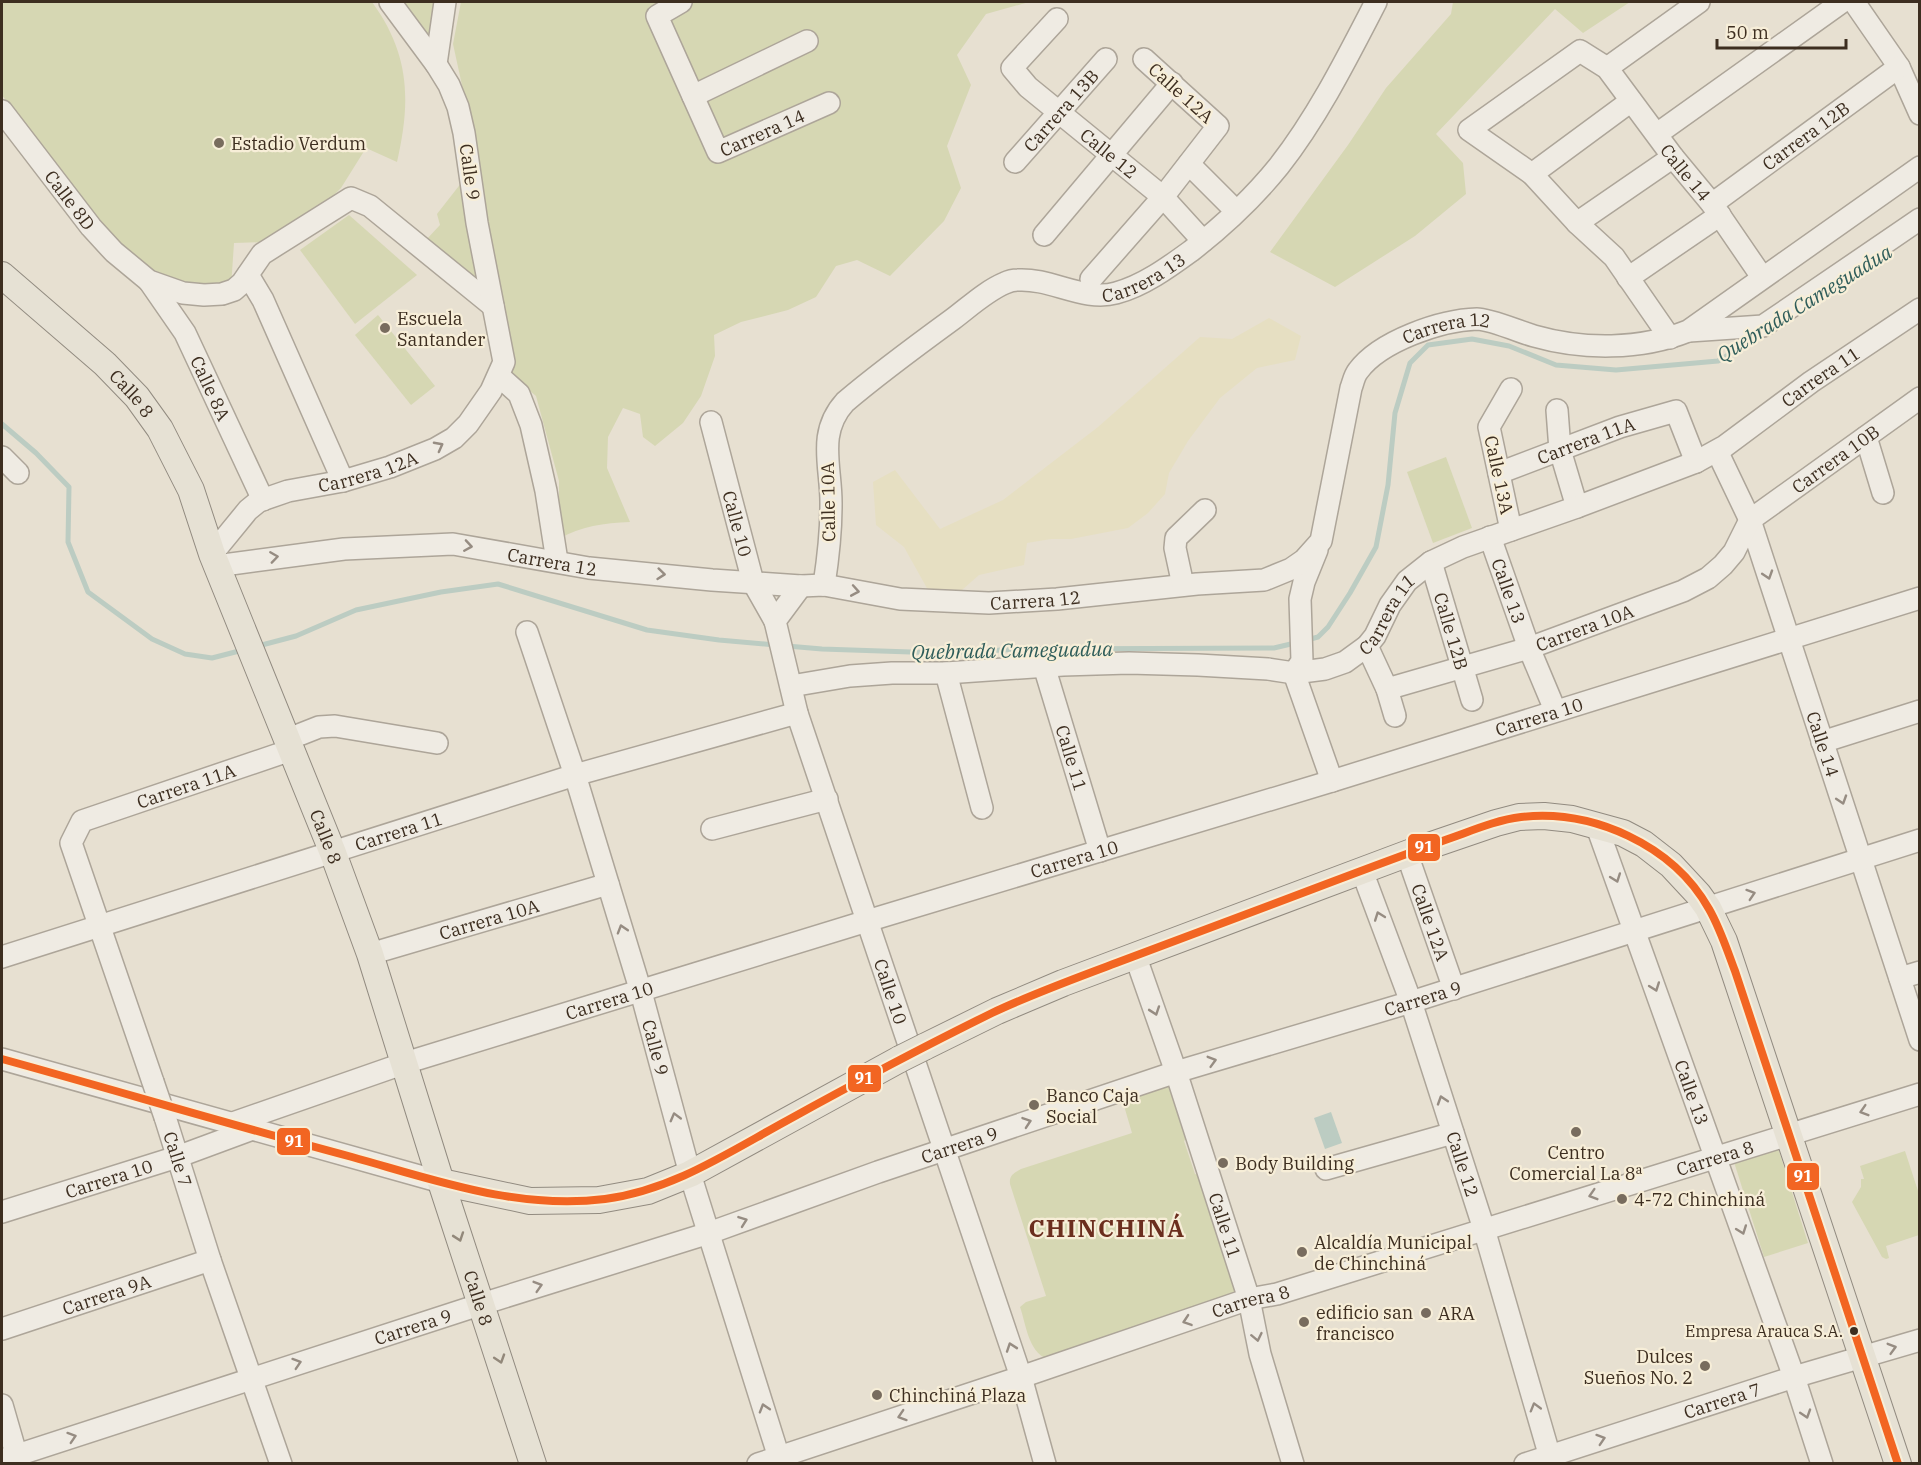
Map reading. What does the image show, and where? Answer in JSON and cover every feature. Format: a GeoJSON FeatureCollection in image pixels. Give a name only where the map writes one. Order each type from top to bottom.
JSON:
{"type":"FeatureCollection","features":[{"type":"Feature","properties":{"kind":"main road","name":"Calle 8"},"geometry":{"type":"LineString","coordinates":[[2,276],[124,382],[149,412],[172,450],[191,490],[214,560],[333,853],[370,954],[533,1464]]}},
{"type":"Feature","properties":{"kind":"main road"},"geometry":{"type":"LineString","coordinates":[[441,1182],[530,1201],[599,1200],[648,1191],[690,1173],[900,1059],[1005,1007],[1135,955],[1496,823],[1544,816],[1572,819],[1623,833],[1660,855],[1684,878],[1708,908],[1735,971],[1898,1464]]}},
{"type":"Feature","properties":{"kind":"street","name":"Calle 9"},"geometry":{"type":"LineString","coordinates":[[390,2],[449,85],[460,116],[493,306],[501,369]]}},
{"type":"Feature","properties":{"kind":"street"},"geometry":{"type":"LineString","coordinates":[[436,64],[445,2]]}},
{"type":"Feature","properties":{"kind":"street","name":"Carrera 14"},"geometry":{"type":"LineString","coordinates":[[681,2],[653,9],[718,152],[829,103]]}},
{"type":"Feature","properties":{"kind":"street","name":"Carrera 13"},"geometry":{"type":"LineString","coordinates":[[832,419],[845,402],[865,385],[993,289],[1007,282],[1037,281],[1103,296],[1116,293],[1153,276],[1178,261],[1236,211],[1277,167],[1299,139],[1376,2]]}},
{"type":"Feature","properties":{"kind":"street"},"geometry":{"type":"LineString","coordinates":[[1679,334],[1628,278],[1614,257],[1577,223],[1532,174],[1469,130],[1580,51],[1607,68],[1700,2]]}},
{"type":"Feature","properties":{"kind":"street"},"geometry":{"type":"LineString","coordinates":[[1657,134],[1842,2]]}},
{"type":"Feature","properties":{"kind":"street"},"geometry":{"type":"LineString","coordinates":[[1854,2],[1899,67],[1920,114]]}},
{"type":"Feature","properties":{"kind":"street","name":"Calle 12"},"geometry":{"type":"LineString","coordinates":[[1057,19],[1012,68],[1028,87],[1163,196],[1203,241]]}},
{"type":"Feature","properties":{"kind":"street"},"geometry":{"type":"LineString","coordinates":[[693,96],[807,42]]}},
{"type":"Feature","properties":{"kind":"street","name":"Carrera 13B"},"geometry":{"type":"LineString","coordinates":[[1015,162],[1106,59]]}},
{"type":"Feature","properties":{"kind":"street","name":"Calle 12A"},"geometry":{"type":"LineString","coordinates":[[1144,59],[1218,126]]}},
{"type":"Feature","properties":{"kind":"street","name":"Carrera 12B"},"geometry":{"type":"LineString","coordinates":[[1628,278],[1899,67]]}},
{"type":"Feature","properties":{"kind":"street","name":"Calle 14"},"geometry":{"type":"LineString","coordinates":[[1607,68],[1673,157],[1716,210],[1762,277]]}},
{"type":"Feature","properties":{"kind":"street"},"geometry":{"type":"LineString","coordinates":[[1044,235],[1172,83]]}},
{"type":"Feature","properties":{"kind":"street"},"geometry":{"type":"LineString","coordinates":[[1532,174],[1631,101]]}},
{"type":"Feature","properties":{"kind":"street","name":"Calle 8D"},"geometry":{"type":"LineString","coordinates":[[4,117],[91,227],[114,252],[149,281]]}},
{"type":"Feature","properties":{"kind":"street","name":"Carrera 13"},"geometry":{"type":"LineString","coordinates":[[1091,279],[1163,196],[1218,126]]}},
{"type":"Feature","properties":{"kind":"street"},"geometry":{"type":"LineString","coordinates":[[1577,223],[1673,157]]}},
{"type":"Feature","properties":{"kind":"street"},"geometry":{"type":"LineString","coordinates":[[1189,164],[1236,211]]}},
{"type":"Feature","properties":{"kind":"street","name":"Carrera 12"},"geometry":{"type":"LineString","coordinates":[[1679,334],[1920,167]]}},
{"type":"Feature","properties":{"kind":"street"},"geometry":{"type":"LineString","coordinates":[[149,281],[183,293],[204,296],[234,290],[248,275],[262,254],[351,198],[370,206],[493,306]]}},
{"type":"Feature","properties":{"kind":"street","name":"Carrera 12"},"geometry":{"type":"LineString","coordinates":[[214,560],[344,549],[453,544],[589,568],[801,586],[824,585],[900,599],[989,603],[1264,580],[1291,569],[1304,560],[1321,541],[1351,388],[1356,373],[1379,351],[1407,337],[1444,325],[1480,319],[1539,338],[1573,344],[1642,344],[1679,334],[1763,326],[1920,219]]}},
{"type":"Feature","properties":{"kind":"street"},"geometry":{"type":"LineString","coordinates":[[248,275],[263,300],[343,481]]}},
{"type":"Feature","properties":{"kind":"street","name":"Calle 8A"},"geometry":{"type":"LineString","coordinates":[[149,281],[185,333],[263,500]]}},
{"type":"Feature","properties":{"kind":"street"},"geometry":{"type":"LineString","coordinates":[[1740,293],[1740,312],[1744,321],[1752,326]]}},
{"type":"Feature","properties":{"kind":"street","name":"Carrera 11"},"geometry":{"type":"LineString","coordinates":[[791,686],[850,676],[892,673],[946,673],[1129,663],[1325,669],[1344,662],[1367,646],[1375,636],[1390,604],[1407,581],[1431,562],[1463,547],[1577,507],[1696,462],[1718,451],[1811,382],[1920,309]]}},
{"type":"Feature","properties":{"kind":"street"},"geometry":{"type":"LineString","coordinates":[[501,369],[519,394],[531,425],[546,491],[557,561]]}},
{"type":"Feature","properties":{"kind":"street","name":"Carrera 12A"},"geometry":{"type":"LineString","coordinates":[[214,560],[248,510],[263,500],[288,491],[343,481],[390,467],[435,449],[454,438],[480,409],[501,369]]}},
{"type":"Feature","properties":{"kind":"street","name":"Calle 13A"},"geometry":{"type":"LineString","coordinates":[[1511,389],[1489,427],[1511,530]]}},
{"type":"Feature","properties":{"kind":"street","name":"Carrera 10B"},"geometry":{"type":"LineString","coordinates":[[1750,520],[1920,398]]}},
{"type":"Feature","properties":{"kind":"street"},"geometry":{"type":"LineString","coordinates":[[1557,410],[1560,450],[1577,507]]}},
{"type":"Feature","properties":{"kind":"street","name":"Carrera 11A"},"geometry":{"type":"LineString","coordinates":[[1498,473],[1620,427],[1676,411],[1696,462]]}},
{"type":"Feature","properties":{"kind":"street","name":"Calle 10A"},"geometry":{"type":"LineString","coordinates":[[824,585],[831,538],[832,502],[827,458],[828,433],[832,419]]}},
{"type":"Feature","properties":{"kind":"street","name":"Calle 10"},"geometry":{"type":"LineString","coordinates":[[711,422],[753,582],[777,628],[797,713],[1021,1377],[1046,1464]]}},
{"type":"Feature","properties":{"kind":"street"},"geometry":{"type":"LineString","coordinates":[[1866,436],[1883,493]]}},
{"type":"Feature","properties":{"kind":"street","name":"Calle 14"},"geometry":{"type":"LineString","coordinates":[[1718,451],[1750,520],[1861,859],[1910,975],[1920,1041]]}},
{"type":"Feature","properties":{"kind":"street"},"geometry":{"type":"LineString","coordinates":[[2,457],[18,472]]}},
{"type":"Feature","properties":{"kind":"street"},"geometry":{"type":"LineString","coordinates":[[1183,585],[1175,548],[1176,538],[1205,510]]}},
{"type":"Feature","properties":{"kind":"street","name":"Carrera 10A"},"geometry":{"type":"LineString","coordinates":[[1387,689],[1529,648],[1647,606],[1708,578],[1734,552],[1750,520]]}},
{"type":"Feature","properties":{"kind":"street","name":"Calle 13"},"geometry":{"type":"LineString","coordinates":[[1490,537],[1529,648],[1555,710]]}},
{"type":"Feature","properties":{"kind":"street"},"geometry":{"type":"LineString","coordinates":[[1321,541],[1304,582],[1300,599],[1303,633],[1298,667],[1332,781]]}},
{"type":"Feature","properties":{"kind":"street","name":"Calle 12B"},"geometry":{"type":"LineString","coordinates":[[1431,562],[1472,700]]}},
{"type":"Feature","properties":{"kind":"street"},"geometry":{"type":"LineString","coordinates":[[777,628],[801,586]]}},
{"type":"Feature","properties":{"kind":"street","name":"Carrera 10"},"geometry":{"type":"LineString","coordinates":[[2,1212],[177,1157],[240,1127],[405,1063],[1332,781],[1920,598]]}},
{"type":"Feature","properties":{"kind":"street","name":"Calle 9"},"geometry":{"type":"LineString","coordinates":[[527,632],[575,775],[641,992],[690,1173],[780,1460]]}},
{"type":"Feature","properties":{"kind":"street"},"geometry":{"type":"LineString","coordinates":[[1367,646],[1387,689],[1395,716]]}},
{"type":"Feature","properties":{"kind":"street","name":"Calle 11"},"geometry":{"type":"LineString","coordinates":[[1044,666],[1100,851]]}},
{"type":"Feature","properties":{"kind":"street"},"geometry":{"type":"LineString","coordinates":[[946,673],[982,808]]}},
{"type":"Feature","properties":{"kind":"street"},"geometry":{"type":"LineString","coordinates":[[1822,742],[1920,711]]}},
{"type":"Feature","properties":{"kind":"street","name":"Carrera 11"},"geometry":{"type":"LineString","coordinates":[[2,957],[575,775],[797,713]]}},
{"type":"Feature","properties":{"kind":"street","name":"Carrera 11A"},"geometry":{"type":"LineString","coordinates":[[82,821],[289,745],[319,727],[335,726],[437,743]]}},
{"type":"Feature","properties":{"kind":"street"},"geometry":{"type":"LineString","coordinates":[[712,829],[827,799]]}},
{"type":"Feature","properties":{"kind":"street","name":"Calle 7"},"geometry":{"type":"LineString","coordinates":[[82,821],[71,843],[165,1117],[210,1260],[282,1464]]}},
{"type":"Feature","properties":{"kind":"street","name":"Calle 13"},"geometry":{"type":"LineString","coordinates":[[1596,824],[1716,1156],[1794,1377],[1822,1464]]}},
{"type":"Feature","properties":{"kind":"street","name":"Carrera 9"},"geometry":{"type":"LineString","coordinates":[[12,1460],[253,1377],[709,1233],[943,1150],[1176,1072],[1454,989],[1920,840]]}},
{"type":"Feature","properties":{"kind":"street","name":"Calle 12A"},"geometry":{"type":"LineString","coordinates":[[1407,854],[1454,989]]}},
{"type":"Feature","properties":{"kind":"street","name":"Calle 12"},"geometry":{"type":"LineString","coordinates":[[1362,871],[1411,1002],[1484,1229],[1551,1460]]}},
{"type":"Feature","properties":{"kind":"street","name":"Carrera 10A"},"geometry":{"type":"LineString","coordinates":[[370,954],[608,884]]}},
{"type":"Feature","properties":{"kind":"street","name":"Calle 11"},"geometry":{"type":"LineString","coordinates":[[1135,955],[1176,1072],[1249,1299],[1260,1354],[1293,1464]]}},
{"type":"Feature","properties":{"kind":"street"},"geometry":{"type":"LineString","coordinates":[[2,1059],[441,1182]]}},
{"type":"Feature","properties":{"kind":"street","name":"Carrera 8"},"geometry":{"type":"LineString","coordinates":[[758,1464],[780,1460],[1249,1299],[1277,1294],[1920,1094]]}},
{"type":"Feature","properties":{"kind":"street"},"geometry":{"type":"LineString","coordinates":[[1326,1169],[1453,1133]]}},
{"type":"Feature","properties":{"kind":"street","name":"Carrera 9A"},"geometry":{"type":"LineString","coordinates":[[2,1329],[210,1260]]}},
{"type":"Feature","properties":{"kind":"street","name":"Carrera 7"},"geometry":{"type":"LineString","coordinates":[[1525,1464],[1551,1460],[1794,1377],[1920,1340]]}},
{"type":"Feature","properties":{"kind":"street"},"geometry":{"type":"LineString","coordinates":[[2,1405],[12,1460]]}},
{"type":"Feature","properties":{"kind":"shaded area"},"geometry":{"type":"Polygon","coordinates":[[[1269,318],[1301,336],[1295,360],[1257,368],[1220,398],[1188,441],[1169,473],[1165,494],[1148,513],[1128,528],[1071,539],[1051,539],[1027,543],[1024,565],[979,575],[962,590],[928,590],[904,547],[876,525],[873,482],[895,470],[940,529],[1003,500],[1098,427],[1200,337],[1232,339],[1269,318]]]}},
{"type":"Feature","properties":{"kind":"shaded area"},"geometry":{"type":"Polygon","coordinates":[[[1331,1112],[1342,1143],[1325,1149],[1314,1118],[1331,1112]]]}},
{"type":"Feature","properties":{"kind":"green space","name":"Estadio Verdum"},"geometry":{"type":"Polygon","coordinates":[[[2,2],[372,2],[394,40],[404,79],[404,119],[397,162],[366,148],[341,188],[325,204],[266,242],[234,243],[231,287],[190,284],[148,270],[100,231],[2,95],[2,2]]]}},
{"type":"Feature","properties":{"kind":"green space"},"geometry":{"type":"Polygon","coordinates":[[[401,2],[437,2],[428,37],[401,2]]]}},
{"type":"Feature","properties":{"kind":"green space"},"geometry":{"type":"Polygon","coordinates":[[[461,2],[1029,2],[986,14],[957,55],[971,85],[947,146],[961,188],[944,221],[890,276],[857,260],[836,266],[816,297],[788,310],[741,322],[714,335],[715,356],[701,396],[683,423],[655,446],[643,437],[640,414],[623,408],[608,437],[607,468],[630,522],[593,526],[559,539],[559,481],[536,396],[509,373],[511,355],[472,131],[453,44],[461,2]]]}},
{"type":"Feature","properties":{"kind":"green space"},"geometry":{"type":"Polygon","coordinates":[[[1453,2],[1630,2],[1583,33],[1555,9],[1436,134],[1463,163],[1466,194],[1415,236],[1335,287],[1270,252],[1348,145],[1386,88],[1451,14],[1453,2]]]}},
{"type":"Feature","properties":{"kind":"green space"},"geometry":{"type":"Polygon","coordinates":[[[462,182],[481,284],[426,240],[440,225],[437,214],[462,182]]]}},
{"type":"Feature","properties":{"kind":"green space"},"geometry":{"type":"Polygon","coordinates":[[[349,215],[417,275],[355,324],[300,250],[349,215]]]}},
{"type":"Feature","properties":{"kind":"green space"},"geometry":{"type":"Polygon","coordinates":[[[378,315],[435,386],[411,405],[355,335],[378,315]]]}},
{"type":"Feature","properties":{"kind":"green space"},"geometry":{"type":"Polygon","coordinates":[[[1446,457],[1472,528],[1433,543],[1407,472],[1446,457]]]}},
{"type":"Feature","properties":{"kind":"green space"},"geometry":{"type":"Polygon","coordinates":[[[1164,1084],[1174,1088],[1192,1133],[1184,1141],[1195,1174],[1208,1178],[1242,1281],[1236,1295],[1047,1359],[1032,1344],[1020,1307],[1026,1302],[1046,1296],[1010,1178],[1021,1169],[1132,1133],[1122,1099],[1164,1084]]]}},
{"type":"Feature","properties":{"kind":"green space"},"geometry":{"type":"Polygon","coordinates":[[[1778,1148],[1808,1243],[1764,1257],[1734,1162],[1778,1148]]]}},
{"type":"Feature","properties":{"kind":"green space"},"geometry":{"type":"Polygon","coordinates":[[[1905,1151],[1919,1194],[1919,1235],[1886,1246],[1889,1258],[1886,1259],[1882,1257],[1852,1202],[1861,1187],[1861,1179],[1864,1179],[1860,1166],[1905,1151]]]}},
{"type":"Feature","properties":{"kind":"waterway","name":"Quebrada Cameguadua"},"geometry":{"type":"LineString","coordinates":[[1307,640],[1318,637],[1328,627],[1376,547],[1388,485],[1395,413],[1410,363],[1428,345],[1472,339],[1509,346],[1556,365],[1616,370],[1718,361],[1764,334]]}},
{"type":"Feature","properties":{"kind":"waterway","name":"Quebrada Cameguadua"},"geometry":{"type":"LineString","coordinates":[[2,424],[36,453],[69,487],[68,542],[88,592],[152,639],[185,654],[212,658],[243,650]]}},
{"type":"Feature","properties":{"kind":"waterway","name":"Quebrada Cameguadua"},"geometry":{"type":"LineString","coordinates":[[258,646],[296,636],[356,610],[441,592],[498,584],[647,630],[775,645]]}},
{"type":"Feature","properties":{"kind":"waterway","name":"Quebrada Cameguadua"},"geometry":{"type":"LineString","coordinates":[[787,646],[940,653],[1024,649],[1274,648],[1295,643]]}},
{"type":"Feature","properties":{"kind":"transit line","name":"91"},"geometry":{"type":"LineString","coordinates":[[2,1059],[477,1191],[540,1200],[605,1199],[654,1187],[700,1168],[838,1092],[1022,999],[1484,826],[1521,817],[1548,816],[1576,819],[1628,836],[1653,850],[1694,886],[1713,916],[1735,971],[1898,1464]]}},
{"type":"Feature","properties":{"kind":"place","name":"Estadio Verdum"},"geometry":{"type":"Point","coordinates":[219,143]}},
{"type":"Feature","properties":{"kind":"place","name":"Escuela Santander"},"geometry":{"type":"Point","coordinates":[385,328]}},
{"type":"Feature","properties":{"kind":"place","name":"Banco Caja Social"},"geometry":{"type":"Point","coordinates":[1034,1105]}},
{"type":"Feature","properties":{"kind":"place","name":"Centro Comercial La 8ª"},"geometry":{"type":"Point","coordinates":[1576,1132]}},
{"type":"Feature","properties":{"kind":"place","name":"Body Building"},"geometry":{"type":"Point","coordinates":[1223,1163]}},
{"type":"Feature","properties":{"kind":"place","name":"4-72 Chinchiná"},"geometry":{"type":"Point","coordinates":[1622,1199]}},
{"type":"Feature","properties":{"kind":"place","name":"Alcaldía Municipal de Chinchiná"},"geometry":{"type":"Point","coordinates":[1302,1252]}},
{"type":"Feature","properties":{"kind":"place","name":"ARA"},"geometry":{"type":"Point","coordinates":[1426,1313]}},
{"type":"Feature","properties":{"kind":"place","name":"edificio san francisco"},"geometry":{"type":"Point","coordinates":[1304,1322]}},
{"type":"Feature","properties":{"kind":"place","name":"Empresa Arauca S.A."},"geometry":{"type":"Point","coordinates":[1854,1331]}},
{"type":"Feature","properties":{"kind":"place","name":"Dulces Sueños No. 2"},"geometry":{"type":"Point","coordinates":[1705,1366]}},
{"type":"Feature","properties":{"kind":"place","name":"Chinchiná Plaza"},"geometry":{"type":"Point","coordinates":[877,1395]}},
{"type":"Feature","properties":{"kind":"district","name":"CHINCHINÁ"},"geometry":{"type":"Point","coordinates":[1107,1228]}}]}
